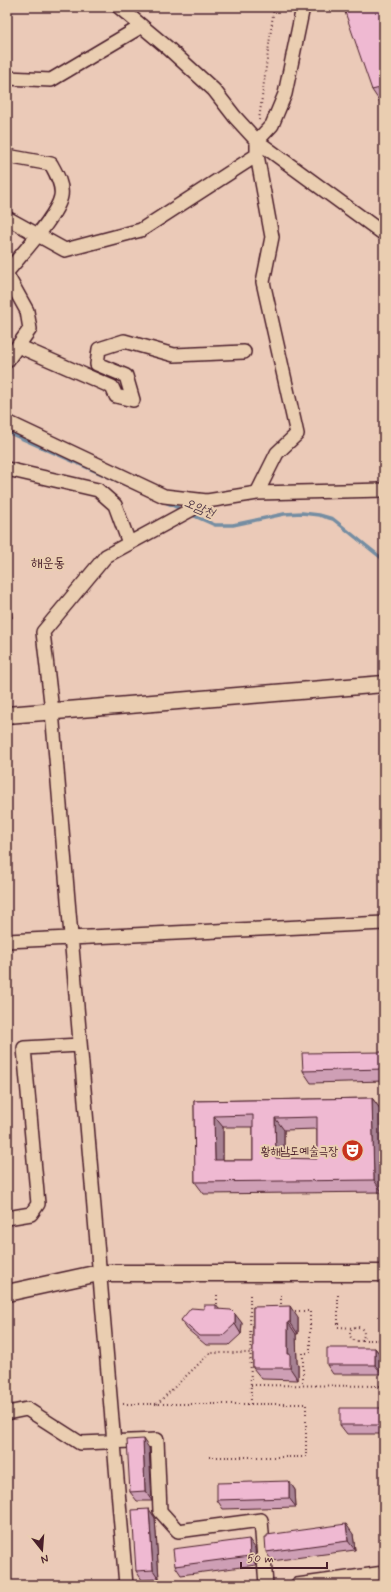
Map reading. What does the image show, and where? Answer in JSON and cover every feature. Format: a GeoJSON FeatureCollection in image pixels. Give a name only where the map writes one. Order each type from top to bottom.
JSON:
{"type":"FeatureCollection","features":[{"type":"Feature","properties":{"kind":"main road"},"geometry":{"type":"LineString","coordinates":[[7,715],[384,684]]}},
{"type":"Feature","properties":{"kind":"main road"},"geometry":{"type":"LineString","coordinates":[[7,1293],[100,1272],[384,1273]]}},
{"type":"Feature","properties":{"kind":"street"},"geometry":{"type":"LineString","coordinates":[[119,7],[168,48],[214,90],[257,148],[384,234]]}},
{"type":"Feature","properties":{"kind":"street"},"geometry":{"type":"LineString","coordinates":[[7,218],[65,250],[141,230],[257,148],[272,125],[285,94],[303,7]]}},
{"type":"Feature","properties":{"kind":"street"},"geometry":{"type":"LineString","coordinates":[[7,78],[51,80],[142,26]]}},
{"type":"Feature","properties":{"kind":"street"},"geometry":{"type":"LineString","coordinates":[[257,148],[272,237],[263,282],[297,434],[277,453],[257,493]]}},
{"type":"Feature","properties":{"kind":"street"},"geometry":{"type":"LineString","coordinates":[[7,156],[51,164],[59,179],[62,196],[54,214],[7,274],[27,311],[30,329],[7,361]]}},
{"type":"Feature","properties":{"kind":"street"},"geometry":{"type":"LineString","coordinates":[[18,346],[112,387],[116,396],[133,400],[126,376],[97,364],[99,349],[124,341],[174,355],[244,352]]}},
{"type":"Feature","properties":{"kind":"street"},"geometry":{"type":"LineString","coordinates":[[7,422],[164,496],[202,504]]}},
{"type":"Feature","properties":{"kind":"street"},"geometry":{"type":"LineString","coordinates":[[7,469],[98,490],[115,505],[129,543]]}},
{"type":"Feature","properties":{"kind":"street"},"geometry":{"type":"LineString","coordinates":[[126,1585],[70,939],[52,711],[43,632],[106,556],[202,504],[257,493],[384,490]]}},
{"type":"Feature","properties":{"kind":"street"},"geometry":{"type":"LineString","coordinates":[[7,941],[384,923]]}},
{"type":"Feature","properties":{"kind":"street"},"geometry":{"type":"LineString","coordinates":[[7,1218],[31,1214],[38,1204],[24,1048],[80,1045]]}},
{"type":"Feature","properties":{"kind":"street"},"geometry":{"type":"LineString","coordinates":[[7,1413],[27,1409],[80,1443],[157,1440],[160,1511],[178,1532],[261,1520],[266,1585]]}},
{"type":"Feature","properties":{"kind":"street"},"geometry":{"type":"LineString","coordinates":[[297,1585],[384,1573]]}},
{"type":"Feature","properties":{"kind":"path"},"geometry":{"type":"LineString","coordinates":[[257,148],[274,7]]}},
{"type":"Feature","properties":{"kind":"path"},"geometry":{"type":"LineString","coordinates":[[217,1295],[217,1314]]}},
{"type":"Feature","properties":{"kind":"path"},"geometry":{"type":"LineString","coordinates":[[250,1295],[251,1404]]}},
{"type":"Feature","properties":{"kind":"path"},"geometry":{"type":"LineString","coordinates":[[281,1295],[281,1311]]}},
{"type":"Feature","properties":{"kind":"path"},"geometry":{"type":"LineString","coordinates":[[338,1295],[338,1327],[353,1328],[358,1326],[363,1330],[364,1336],[361,1340]]}},
{"type":"Feature","properties":{"kind":"path"},"geometry":{"type":"LineString","coordinates":[[288,1311],[310,1312],[310,1353],[303,1353],[303,1385]]}},
{"type":"Feature","properties":{"kind":"path"},"geometry":{"type":"LineString","coordinates":[[251,1385],[384,1386],[384,1340],[356,1341],[350,1334],[353,1328]]}},
{"type":"Feature","properties":{"kind":"path"},"geometry":{"type":"LineString","coordinates":[[157,1404],[210,1353],[251,1353]]}},
{"type":"Feature","properties":{"kind":"path"},"geometry":{"type":"LineString","coordinates":[[123,1404],[306,1404],[306,1457],[208,1457]]}},
{"type":"Feature","properties":{"kind":"building"},"geometry":{"type":"Polygon","coordinates":[[[361,7],[384,7],[384,87],[372,90],[345,12],[361,7]]]}},
{"type":"Feature","properties":{"kind":"building"},"geometry":{"type":"Polygon","coordinates":[[[384,1052],[384,1069],[303,1071],[302,1053],[384,1052]]]}},
{"type":"Feature","properties":{"kind":"building"},"geometry":{"type":"Polygon","coordinates":[[[372,1098],[374,1180],[195,1182],[194,1101],[372,1098]],[[253,1115],[214,1116],[215,1160],[253,1160],[253,1115]],[[317,1117],[275,1118],[276,1158],[317,1159],[317,1117]]]}},
{"type":"Feature","properties":{"kind":"building"},"geometry":{"type":"Polygon","coordinates":[[[204,1305],[216,1305],[216,1309],[231,1310],[235,1314],[235,1324],[222,1336],[199,1336],[181,1320],[191,1308],[204,1309],[204,1305]]]}},
{"type":"Feature","properties":{"kind":"building"},"geometry":{"type":"Polygon","coordinates":[[[290,1306],[290,1322],[288,1322],[288,1354],[290,1354],[290,1368],[253,1368],[253,1307],[290,1306]]]}},
{"type":"Feature","properties":{"kind":"building"},"geometry":{"type":"Polygon","coordinates":[[[327,1348],[375,1348],[375,1365],[327,1365],[327,1348]]]}},
{"type":"Feature","properties":{"kind":"building"},"geometry":{"type":"Polygon","coordinates":[[[340,1408],[384,1408],[384,1425],[340,1425],[340,1408]]]}},
{"type":"Feature","properties":{"kind":"building"},"geometry":{"type":"Polygon","coordinates":[[[143,1439],[145,1491],[130,1492],[127,1440],[143,1439]]]}},
{"type":"Feature","properties":{"kind":"building"},"geometry":{"type":"Polygon","coordinates":[[[289,1481],[289,1498],[217,1500],[217,1483],[289,1481]]]}},
{"type":"Feature","properties":{"kind":"building"},"geometry":{"type":"Polygon","coordinates":[[[149,1509],[153,1570],[136,1571],[132,1510],[149,1509]]]}},
{"type":"Feature","properties":{"kind":"building"},"geometry":{"type":"Polygon","coordinates":[[[346,1524],[348,1541],[266,1552],[265,1537],[267,1537],[267,1535],[346,1524]]]}},
{"type":"Feature","properties":{"kind":"building"},"geometry":{"type":"Polygon","coordinates":[[[249,1539],[250,1556],[175,1566],[173,1549],[249,1539]]]}},
{"type":"Feature","properties":{"kind":"waterway","name":"오암천"},"geometry":{"type":"LineString","coordinates":[[7,432],[183,510]]}},
{"type":"Feature","properties":{"kind":"waterway","name":"오암천"},"geometry":{"type":"LineString","coordinates":[[190,514],[215,525],[233,525],[284,514],[302,513],[319,515],[333,519],[384,560]]}},
{"type":"Feature","properties":{"kind":"place","name":"황해남도예술극장"},"geometry":{"type":"Point","coordinates":[353,1151]}},
{"type":"Feature","properties":{"kind":"district","name":"해운동"},"geometry":{"type":"Point","coordinates":[48,562]}}]}
